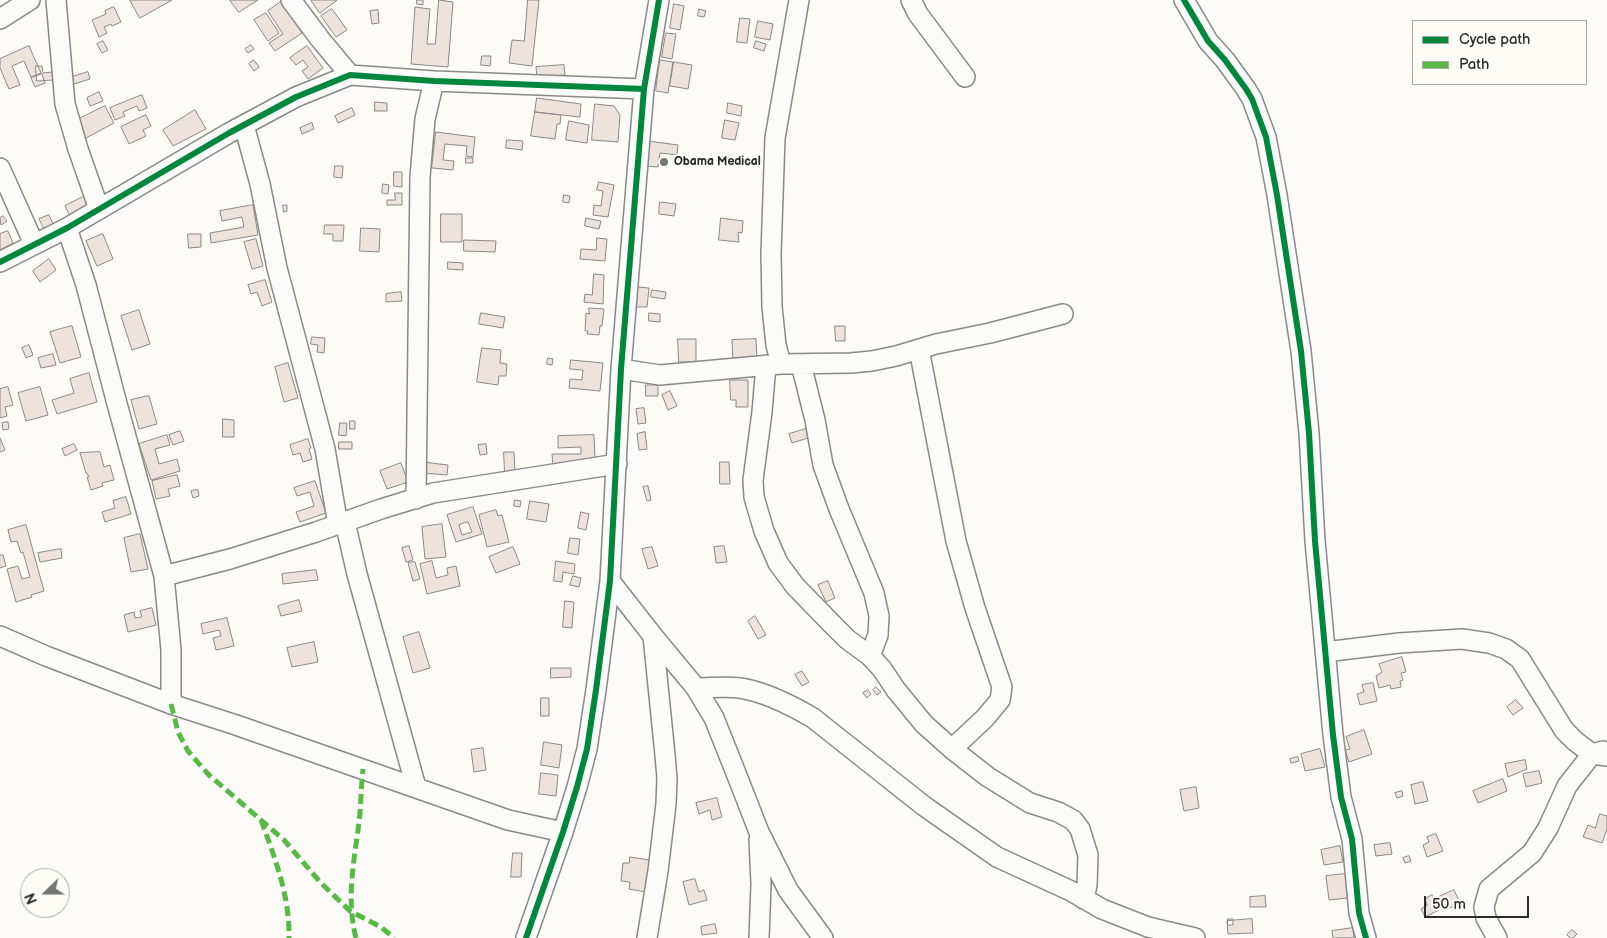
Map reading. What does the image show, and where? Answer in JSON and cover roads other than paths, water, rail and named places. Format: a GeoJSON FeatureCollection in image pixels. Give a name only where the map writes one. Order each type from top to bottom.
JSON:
{"type":"FeatureCollection","features":[{"type":"Feature","properties":{"kind":"street"},"geometry":{"type":"LineString","coordinates":[[0,19],[30,0]]}},
{"type":"Feature","properties":{"kind":"street"},"geometry":{"type":"LineString","coordinates":[[56,0],[64,104],[99,210]]}},
{"type":"Feature","properties":{"kind":"street"},"geometry":{"type":"LineString","coordinates":[[291,0],[350,75]]}},
{"type":"Feature","properties":{"kind":"street"},"geometry":{"type":"LineString","coordinates":[[526,938],[564,832],[587,748],[610,581],[621,369],[644,89],[659,0]]}},
{"type":"Feature","properties":{"kind":"street"},"geometry":{"type":"LineString","coordinates":[[799,0],[774,145],[772,307],[776,345],[762,412],[753,480],[754,497],[764,531],[778,563],[795,586],[847,639],[870,656],[924,724],[988,777],[1030,803],[1058,812],[1073,820],[1082,834],[1088,855],[1084,899]]}},
{"type":"Feature","properties":{"kind":"street"},"geometry":{"type":"LineString","coordinates":[[911,0],[918,14],[965,77]]}},
{"type":"Feature","properties":{"kind":"street"},"geometry":{"type":"LineString","coordinates":[[1184,0],[1208,41],[1225,60],[1246,89],[1266,137],[1301,351],[1309,433],[1315,541],[1333,735],[1341,797],[1352,839],[1359,913],[1366,938]]}},
{"type":"Feature","properties":{"kind":"street"},"geometry":{"type":"LineString","coordinates":[[0,262],[67,228],[244,125],[296,97],[350,75],[434,81],[644,89]]}},
{"type":"Feature","properties":{"kind":"street"},"geometry":{"type":"LineString","coordinates":[[416,499],[420,177],[425,119],[434,81]]}},
{"type":"Feature","properties":{"kind":"street"},"geometry":{"type":"LineString","coordinates":[[244,125],[260,184],[279,277],[325,449],[342,523],[416,787]]}},
{"type":"Feature","properties":{"kind":"street"},"geometry":{"type":"LineString","coordinates":[[0,168],[34,244]]}},
{"type":"Feature","properties":{"kind":"street"},"geometry":{"type":"LineString","coordinates":[[67,228],[86,284],[164,576],[171,650],[171,704]]}},
{"type":"Feature","properties":{"kind":"street"},"geometry":{"type":"LineString","coordinates":[[621,369],[660,375],[773,365],[872,361],[1063,314]]}},
{"type":"Feature","properties":{"kind":"street"},"geometry":{"type":"LineString","coordinates":[[919,350],[956,541],[974,608],[1002,687],[1000,700],[985,718],[952,749]]}},
{"type":"Feature","properties":{"kind":"street"},"geometry":{"type":"LineString","coordinates":[[801,364],[815,420],[823,465],[874,593],[879,616],[878,634],[870,656]]}},
{"type":"Feature","properties":{"kind":"street"},"geometry":{"type":"LineString","coordinates":[[164,576],[230,558],[433,494],[617,464]]}},
{"type":"Feature","properties":{"kind":"street"},"geometry":{"type":"LineString","coordinates":[[610,581],[696,688],[714,718],[759,832],[788,890],[823,938]]}},
{"type":"Feature","properties":{"kind":"street"},"geometry":{"type":"LineString","coordinates":[[0,636],[46,656],[171,704],[508,820],[564,832]]}},
{"type":"Feature","properties":{"kind":"street"},"geometry":{"type":"LineString","coordinates":[[647,938],[658,871],[666,804],[667,778],[653,636]]}},
{"type":"Feature","properties":{"kind":"street"},"geometry":{"type":"LineString","coordinates":[[1325,652],[1399,643],[1462,639],[1489,643],[1506,649],[1520,659],[1564,730],[1602,753],[1567,786],[1548,828],[1532,853],[1489,890],[1484,906],[1486,918],[1497,938]]}},
{"type":"Feature","properties":{"kind":"street"},"geometry":{"type":"LineString","coordinates":[[696,688],[740,688],[795,707],[813,718],[924,806],[997,857],[1102,909],[1148,927],[1195,938]]}},
{"type":"Feature","properties":{"kind":"street"},"geometry":{"type":"LineString","coordinates":[[759,832],[761,884],[759,938]]}},
{"type":"Feature","properties":{"kind":"place","name":"Obama Medical"},"geometry":{"type":"Point","coordinates":[664,162]}}]}
